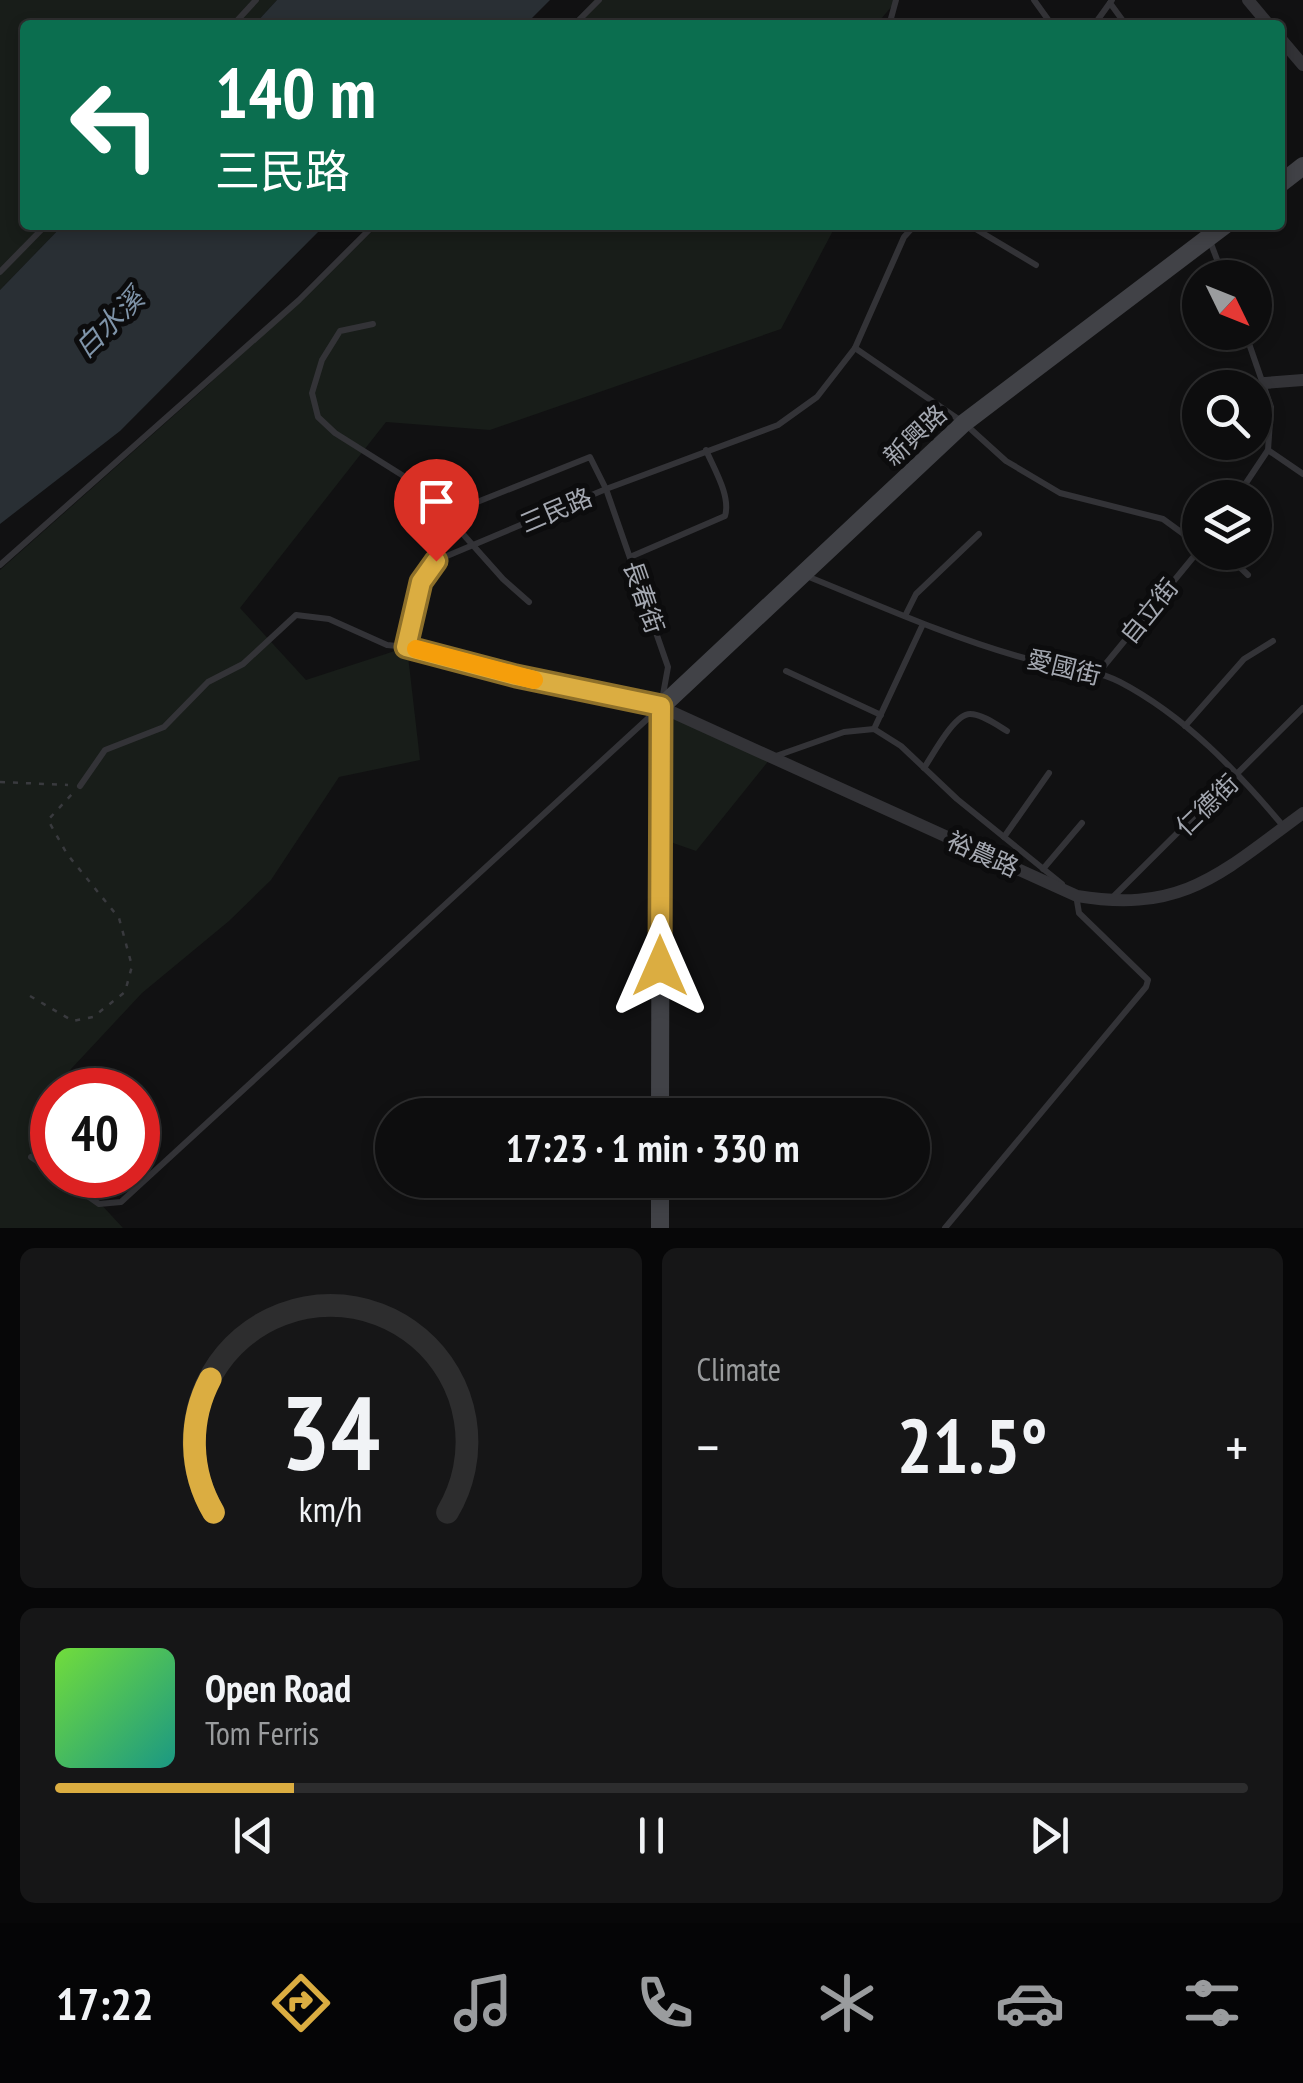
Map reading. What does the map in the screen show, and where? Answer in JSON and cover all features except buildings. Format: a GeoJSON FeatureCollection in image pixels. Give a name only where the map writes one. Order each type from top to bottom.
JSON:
{"type":"FeatureCollection","features":[{"type":"Feature","properties":{"kind":"street"},"geometry":{"type":"LineString","coordinates":[[1248,0],[1266,20]]}},
{"type":"Feature","properties":{"kind":"street"},"geometry":{"type":"LineString","coordinates":[[1285,44],[1303,65]]}},
{"type":"Feature","properties":{"kind":"street","name":"新興路"},"geometry":{"type":"LineString","coordinates":[[661,706],[964,423],[1219,230]]}},
{"type":"Feature","properties":{"kind":"street"},"geometry":{"type":"LineString","coordinates":[[1272,382],[1303,380]]}},
{"type":"Feature","properties":{"kind":"street"},"geometry":{"type":"LineString","coordinates":[[660,1098],[661,706]]}},
{"type":"Feature","properties":{"kind":"street","name":"裕農路"},"geometry":{"type":"LineString","coordinates":[[661,706],[1077,896],[1109,901],[1166,898],[1205,883],[1303,814]]}},
{"type":"Feature","properties":{"kind":"street"},"geometry":{"type":"LineString","coordinates":[[660,1198],[660,1228]]}},
{"type":"Feature","properties":{"kind":"lane"},"geometry":{"type":"LineString","coordinates":[[238,20],[256,0]]}},
{"type":"Feature","properties":{"kind":"lane"},"geometry":{"type":"LineString","coordinates":[[579,20],[599,0]]}},
{"type":"Feature","properties":{"kind":"lane"},"geometry":{"type":"LineString","coordinates":[[0,272],[41,230]]}},
{"type":"Feature","properties":{"kind":"lane"},"geometry":{"type":"LineString","coordinates":[[0,565],[299,300],[369,230]]}},
{"type":"Feature","properties":{"kind":"lane","name":"三民路"},"geometry":{"type":"LineString","coordinates":[[406,647],[421,582],[436,561],[606,489],[778,425],[816,397],[856,348],[910,230]]}},
{"type":"Feature","properties":{"kind":"lane"},"geometry":{"type":"LineString","coordinates":[[978,230],[1036,264]]}},
{"type":"Feature","properties":{"kind":"lane"},"geometry":{"type":"LineString","coordinates":[[1208,238],[1217,260]]}},
{"type":"Feature","properties":{"kind":"lane"},"geometry":{"type":"LineString","coordinates":[[373,324],[340,331],[322,360],[312,392],[318,417],[336,434],[421,487],[529,602]]}},
{"type":"Feature","properties":{"kind":"lane"},"geometry":{"type":"LineString","coordinates":[[856,348],[964,423],[1006,461],[1060,493],[1163,518],[1182,533]]}},
{"type":"Feature","properties":{"kind":"lane"},"geometry":{"type":"LineString","coordinates":[[630,557],[725,516],[726,498],[706,450]]}},
{"type":"Feature","properties":{"kind":"lane"},"geometry":{"type":"LineString","coordinates":[[1272,453],[1303,474]]}},
{"type":"Feature","properties":{"kind":"lane"},"geometry":{"type":"LineString","coordinates":[[448,514],[590,457],[606,489]]}},
{"type":"Feature","properties":{"kind":"lane","name":"長春街"},"geometry":{"type":"LineString","coordinates":[[606,489],[668,667],[661,706]]}},
{"type":"Feature","properties":{"kind":"lane"},"geometry":{"type":"LineString","coordinates":[[906,616],[916,594],[979,534]]}},
{"type":"Feature","properties":{"kind":"lane","name":"自立街"},"geometry":{"type":"LineString","coordinates":[[1098,672],[1182,569]]}},
{"type":"Feature","properties":{"kind":"lane"},"geometry":{"type":"LineString","coordinates":[[1244,570],[1248,574]]}},
{"type":"Feature","properties":{"kind":"lane","name":"愛國街"},"geometry":{"type":"LineString","coordinates":[[803,574],[923,624],[1020,657],[1098,672],[1123,684],[1185,726],[1240,774],[1284,827]]}},
{"type":"Feature","properties":{"kind":"lane"},"geometry":{"type":"LineString","coordinates":[[80,786],[105,750],[164,727],[208,682],[242,664],[296,614],[329,619],[386,645],[661,706]]}},
{"type":"Feature","properties":{"kind":"lane"},"geometry":{"type":"LineString","coordinates":[[874,729],[923,624]]}},
{"type":"Feature","properties":{"kind":"lane"},"geometry":{"type":"LineString","coordinates":[[1185,726],[1244,660],[1273,641]]}},
{"type":"Feature","properties":{"kind":"lane"},"geometry":{"type":"LineString","coordinates":[[786,671],[881,715]]}},
{"type":"Feature","properties":{"kind":"lane"},"geometry":{"type":"LineString","coordinates":[[160,1166],[661,706]]}},
{"type":"Feature","properties":{"kind":"lane","name":"仁德街"},"geometry":{"type":"LineString","coordinates":[[1109,901],[1303,708]]}},
{"type":"Feature","properties":{"kind":"lane"},"geometry":{"type":"LineString","coordinates":[[924,768],[957,719],[966,714],[975,714],[1007,731]]}},
{"type":"Feature","properties":{"kind":"lane"},"geometry":{"type":"LineString","coordinates":[[770,759],[828,736],[874,729],[890,738],[1077,896],[1079,913],[1148,980],[945,1228]]}},
{"type":"Feature","properties":{"kind":"lane"},"geometry":{"type":"LineString","coordinates":[[1004,837],[1049,773]]}},
{"type":"Feature","properties":{"kind":"lane"},"geometry":{"type":"LineString","coordinates":[[1043,869],[1082,823]]}},
{"type":"Feature","properties":{"kind":"lane"},"geometry":{"type":"LineString","coordinates":[[90,1198],[99,1204],[125,1198]]}},
{"type":"Feature","properties":{"kind":"path"},"geometry":{"type":"LineString","coordinates":[[0,782],[80,786]]}},
{"type":"Feature","properties":{"kind":"path"},"geometry":{"type":"LineString","coordinates":[[30,996],[73,1021],[92,1017],[125,992],[132,966],[120,918],[67,854],[48,820],[80,786]]}},
{"type":"Feature","properties":{"kind":"shaded area"},"geometry":{"type":"Polygon","coordinates":[[[0,0],[277,0],[259,20],[20,20],[20,230],[58,230],[0,290],[0,0]]]}},
{"type":"Feature","properties":{"kind":"shaded area"},"geometry":{"type":"Polygon","coordinates":[[[594,0],[897,0],[880,20],[575,20],[594,0]]]}},
{"type":"Feature","properties":{"kind":"shaded area"},"geometry":{"type":"Polygon","coordinates":[[[368,230],[833,230],[781,329],[490,430],[386,422],[240,608],[306,680],[407,647],[420,760],[339,777],[271,880],[229,921],[142,993],[72,1068],[30,1068],[30,1198],[95,1198],[123,1228],[0,1228],[0,570],[207,386],[368,230]]]}},
{"type":"Feature","properties":{"kind":"shaded area"},"geometry":{"type":"Polygon","coordinates":[[[663,710],[770,759],[696,851],[659,838],[663,710]]]}},
{"type":"Feature","properties":{"kind":"water"},"geometry":{"type":"Polygon","coordinates":[[[277,0],[550,0],[530,20],[259,20],[277,0]]]}},
{"type":"Feature","properties":{"kind":"water","name":"白水溪"},"geometry":{"type":"Polygon","coordinates":[[[58,230],[320,230],[120,431],[0,524],[0,290],[58,230]]]}},
{"type":"Feature","properties":{"kind":"slow traffic"},"geometry":{"type":"LineString","coordinates":[[416,649],[534,680]]}},
{"type":"Feature","properties":{"kind":"route"},"geometry":{"type":"LineString","coordinates":[[436,561],[421,582],[406,647],[516,676],[661,706],[660,966]]}}]}
